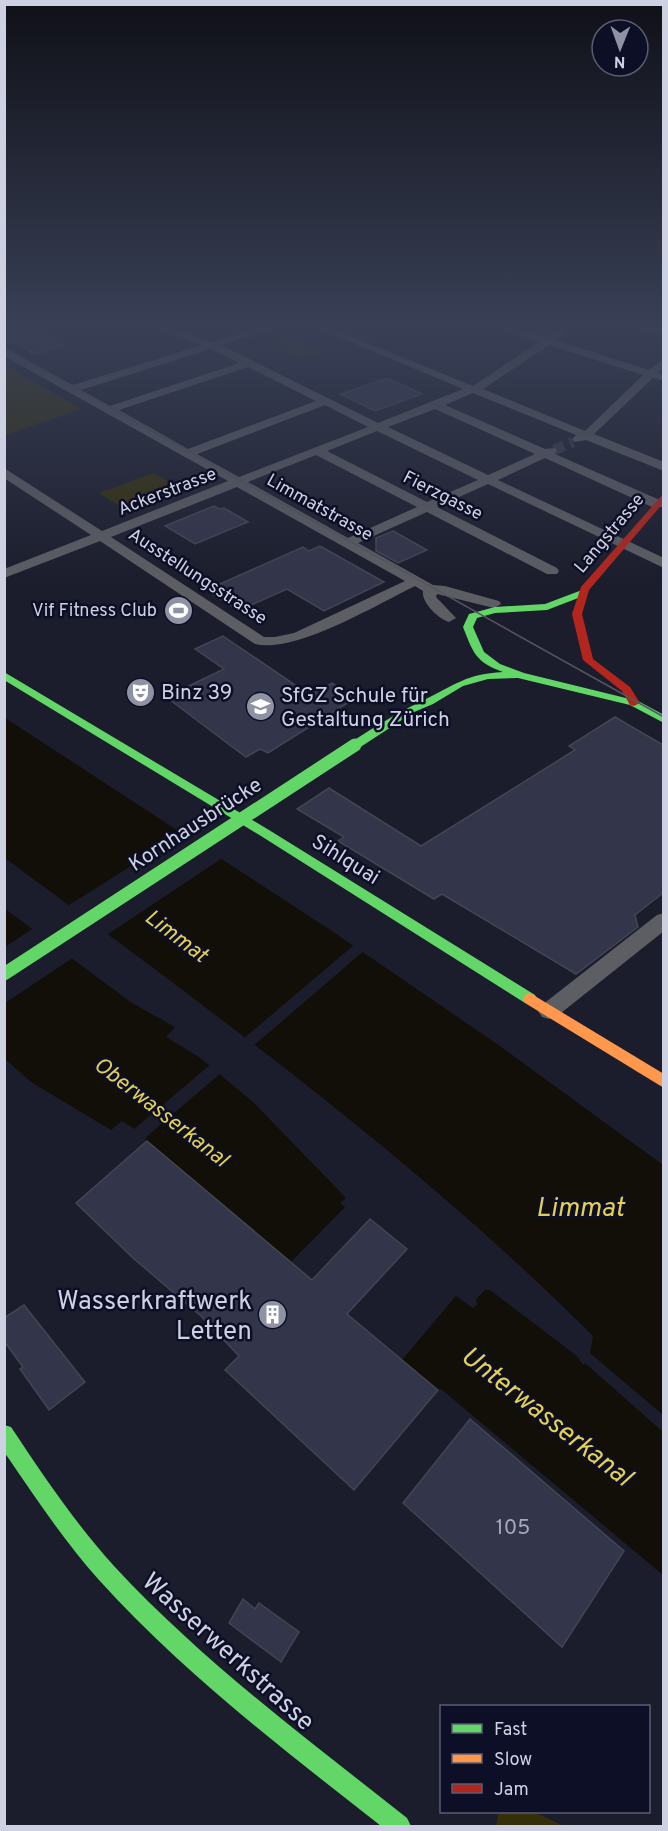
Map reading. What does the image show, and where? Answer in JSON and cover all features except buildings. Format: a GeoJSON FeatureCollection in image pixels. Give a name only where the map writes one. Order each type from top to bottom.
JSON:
{"type":"FeatureCollection","features":[{"type":"Feature","properties":{"kind":"street","name":"Limmatstrasse"},"geometry":{"type":"LineString","coordinates":[[115,413],[430,589]]}},
{"type":"Feature","properties":{"kind":"street"},"geometry":{"type":"LineString","coordinates":[[187,453],[293,413]]}},
{"type":"Feature","properties":{"kind":"street"},"geometry":{"type":"LineString","coordinates":[[351,413],[663,564]]}},
{"type":"Feature","properties":{"kind":"street","name":"Ackerstrasse"},"geometry":{"type":"LineString","coordinates":[[4,574],[414,413]]}},
{"type":"Feature","properties":{"kind":"street"},"geometry":{"type":"LineString","coordinates":[[454,413],[660,500]]}},
{"type":"Feature","properties":{"kind":"street"},"geometry":{"type":"LineString","coordinates":[[532,413],[663,466]]}},
{"type":"Feature","properties":{"kind":"street"},"geometry":{"type":"LineString","coordinates":[[573,442],[587,435],[610,413]]}},
{"type":"Feature","properties":{"kind":"street","name":"Fierzgasse"},"geometry":{"type":"LineString","coordinates":[[317,451],[552,571]]}},
{"type":"Feature","properties":{"kind":"street"},"geometry":{"type":"LineString","coordinates":[[348,543],[549,453]]}},
{"type":"Feature","properties":{"kind":"street","name":"Ausstellungsstrasse"},"geometry":{"type":"LineString","coordinates":[[4,472],[260,641],[275,642],[299,636],[415,581]]}},
{"type":"Feature","properties":{"kind":"street","name":"Langstrasse"},"geometry":{"type":"LineString","coordinates":[[582,592],[660,500]]}},
{"type":"Feature","properties":{"kind":"street"},"geometry":{"type":"LineString","coordinates":[[465,653],[449,618],[429,598],[430,589],[445,590],[494,604],[525,608]]}},
{"type":"Feature","properties":{"kind":"street"},"geometry":{"type":"LineString","coordinates":[[582,592],[547,607],[478,614],[468,624],[480,654],[496,666],[520,675],[634,703],[663,720]]}},
{"type":"Feature","properties":{"kind":"street"},"geometry":{"type":"LineString","coordinates":[[582,592],[578,619],[588,660],[626,689],[634,703]]}},
{"type":"Feature","properties":{"kind":"street"},"geometry":{"type":"LineString","coordinates":[[449,618],[454,612],[471,606],[494,604]]}},
{"type":"Feature","properties":{"kind":"street"},"geometry":{"type":"LineString","coordinates":[[410,710],[469,680],[487,676],[549,675],[573,670],[588,660]]}},
{"type":"Feature","properties":{"kind":"street"},"geometry":{"type":"LineString","coordinates":[[410,710],[417,699],[457,671]]}},
{"type":"Feature","properties":{"kind":"street","name":"Sihlquai"},"geometry":{"type":"LineString","coordinates":[[4,675],[265,833],[663,1082]]}},
{"type":"Feature","properties":{"kind":"street","name":"Kornhausbrücke"},"geometry":{"type":"LineString","coordinates":[[4,974],[410,710]]}},
{"type":"Feature","properties":{"kind":"street"},"geometry":{"type":"LineString","coordinates":[[549,1011],[663,920]]}},
{"type":"Feature","properties":{"kind":"street","name":"Wasserwerkstrasse"},"geometry":{"type":"LineString","coordinates":[[4,1434],[63,1518],[106,1572],[158,1625],[211,1674],[399,1827]]}},
{"type":"Feature","properties":{"kind":"shaded area"},"geometry":{"type":"Polygon","coordinates":[[[5,413],[68,413],[5,435],[5,413]]]}},
{"type":"Feature","properties":{"kind":"shaded area"},"geometry":{"type":"Polygon","coordinates":[[[154,473],[181,489],[126,510],[99,493],[154,473]]]}},
{"type":"Feature","properties":{"kind":"shaded area"},"geometry":{"type":"Polygon","coordinates":[[[499,1813],[536,1813],[564,1826],[496,1826],[499,1813]]]}},
{"type":"Feature","properties":{"kind":"water","name":"Limmat"},"geometry":{"type":"Polygon","coordinates":[[[5,718],[329,929],[497,1044],[663,1165],[663,1415],[590,1353],[593,1336],[525,1270],[382,1146],[233,1028],[5,858],[5,718]]]}},
{"type":"Feature","properties":{"kind":"water","name":"Oberwasserkanal"},"geometry":{"type":"Polygon","coordinates":[[[4,908],[132,1003],[175,1027],[166,1037],[199,1057],[253,1102],[346,1198],[340,1203],[345,1207],[291,1262],[145,1140],[147,1137],[122,1121],[111,1130],[31,1082],[5,1059],[4,908]]]}},
{"type":"Feature","properties":{"kind":"water","name":"Unterwasserkanal"},"geometry":{"type":"Polygon","coordinates":[[[485,1290],[490,1290],[577,1356],[583,1365],[585,1363],[663,1432],[663,1575],[441,1389],[438,1390],[402,1360],[456,1296],[473,1308],[477,1305],[476,1299],[485,1290]]]}},
{"type":"Feature","properties":{"kind":"pier"},"geometry":{"type":"Polygon","coordinates":[[[185,832],[224,857],[105,936],[66,907],[185,832]]]}},
{"type":"Feature","properties":{"kind":"pier"},"geometry":{"type":"Polygon","coordinates":[[[35,927],[74,957],[5,1003],[5,947],[35,927]]]}},
{"type":"Feature","properties":{"kind":"pier"},"geometry":{"type":"Polygon","coordinates":[[[355,944],[365,950],[252,1047],[242,1040],[355,944]]]}},
{"type":"Feature","properties":{"kind":"pier"},"geometry":{"type":"Polygon","coordinates":[[[211,1064],[222,1072],[145,1138],[134,1129],[211,1064]]]}},
{"type":"Feature","properties":{"kind":"tunnel"},"geometry":{"type":"LineString","coordinates":[[554,450],[573,442]]}},
{"type":"Feature","properties":{"kind":"tram line"},"geometry":{"type":"LineString","coordinates":[[121,413],[664,717]]}},
{"type":"Feature","properties":{"kind":"traffic: fast"},"geometry":{"type":"LineString","coordinates":[[582,593],[547,607],[495,610],[473,616],[468,627],[479,654],[496,666],[520,675],[634,703],[664,720]]}},
{"type":"Feature","properties":{"kind":"traffic: fast"},"geometry":{"type":"LineString","coordinates":[[4,675],[265,833],[530,999]]}},
{"type":"Feature","properties":{"kind":"traffic: fast"},"geometry":{"type":"LineString","coordinates":[[355,745],[410,710],[429,702],[459,684],[487,676],[515,675]]}},
{"type":"Feature","properties":{"kind":"traffic: fast"},"geometry":{"type":"LineString","coordinates":[[4,974],[355,745]]}},
{"type":"Feature","properties":{"kind":"traffic: fast"},"geometry":{"type":"LineString","coordinates":[[4,1434],[79,1540],[140,1608],[211,1674],[399,1826]]}},
{"type":"Feature","properties":{"kind":"traffic: slow"},"geometry":{"type":"LineString","coordinates":[[530,999],[664,1082]]}},
{"type":"Feature","properties":{"kind":"traffic: jam"},"geometry":{"type":"LineString","coordinates":[[634,703],[626,689],[588,660],[577,614],[584,589],[664,496]]}},
{"type":"Feature","properties":{"kind":"place","name":"Vif Fitness Club"},"geometry":{"type":"Point","coordinates":[178,610]}},
{"type":"Feature","properties":{"kind":"place","name":"Binz 39"},"geometry":{"type":"Point","coordinates":[140,692]}},
{"type":"Feature","properties":{"kind":"place","name":"SfGZ Schule für Gestaltung Zürich"},"geometry":{"type":"Point","coordinates":[260,707]}},
{"type":"Feature","properties":{"kind":"place","name":"Wasserkraftwerk Letten"},"geometry":{"type":"Point","coordinates":[273,1315]}}]}
